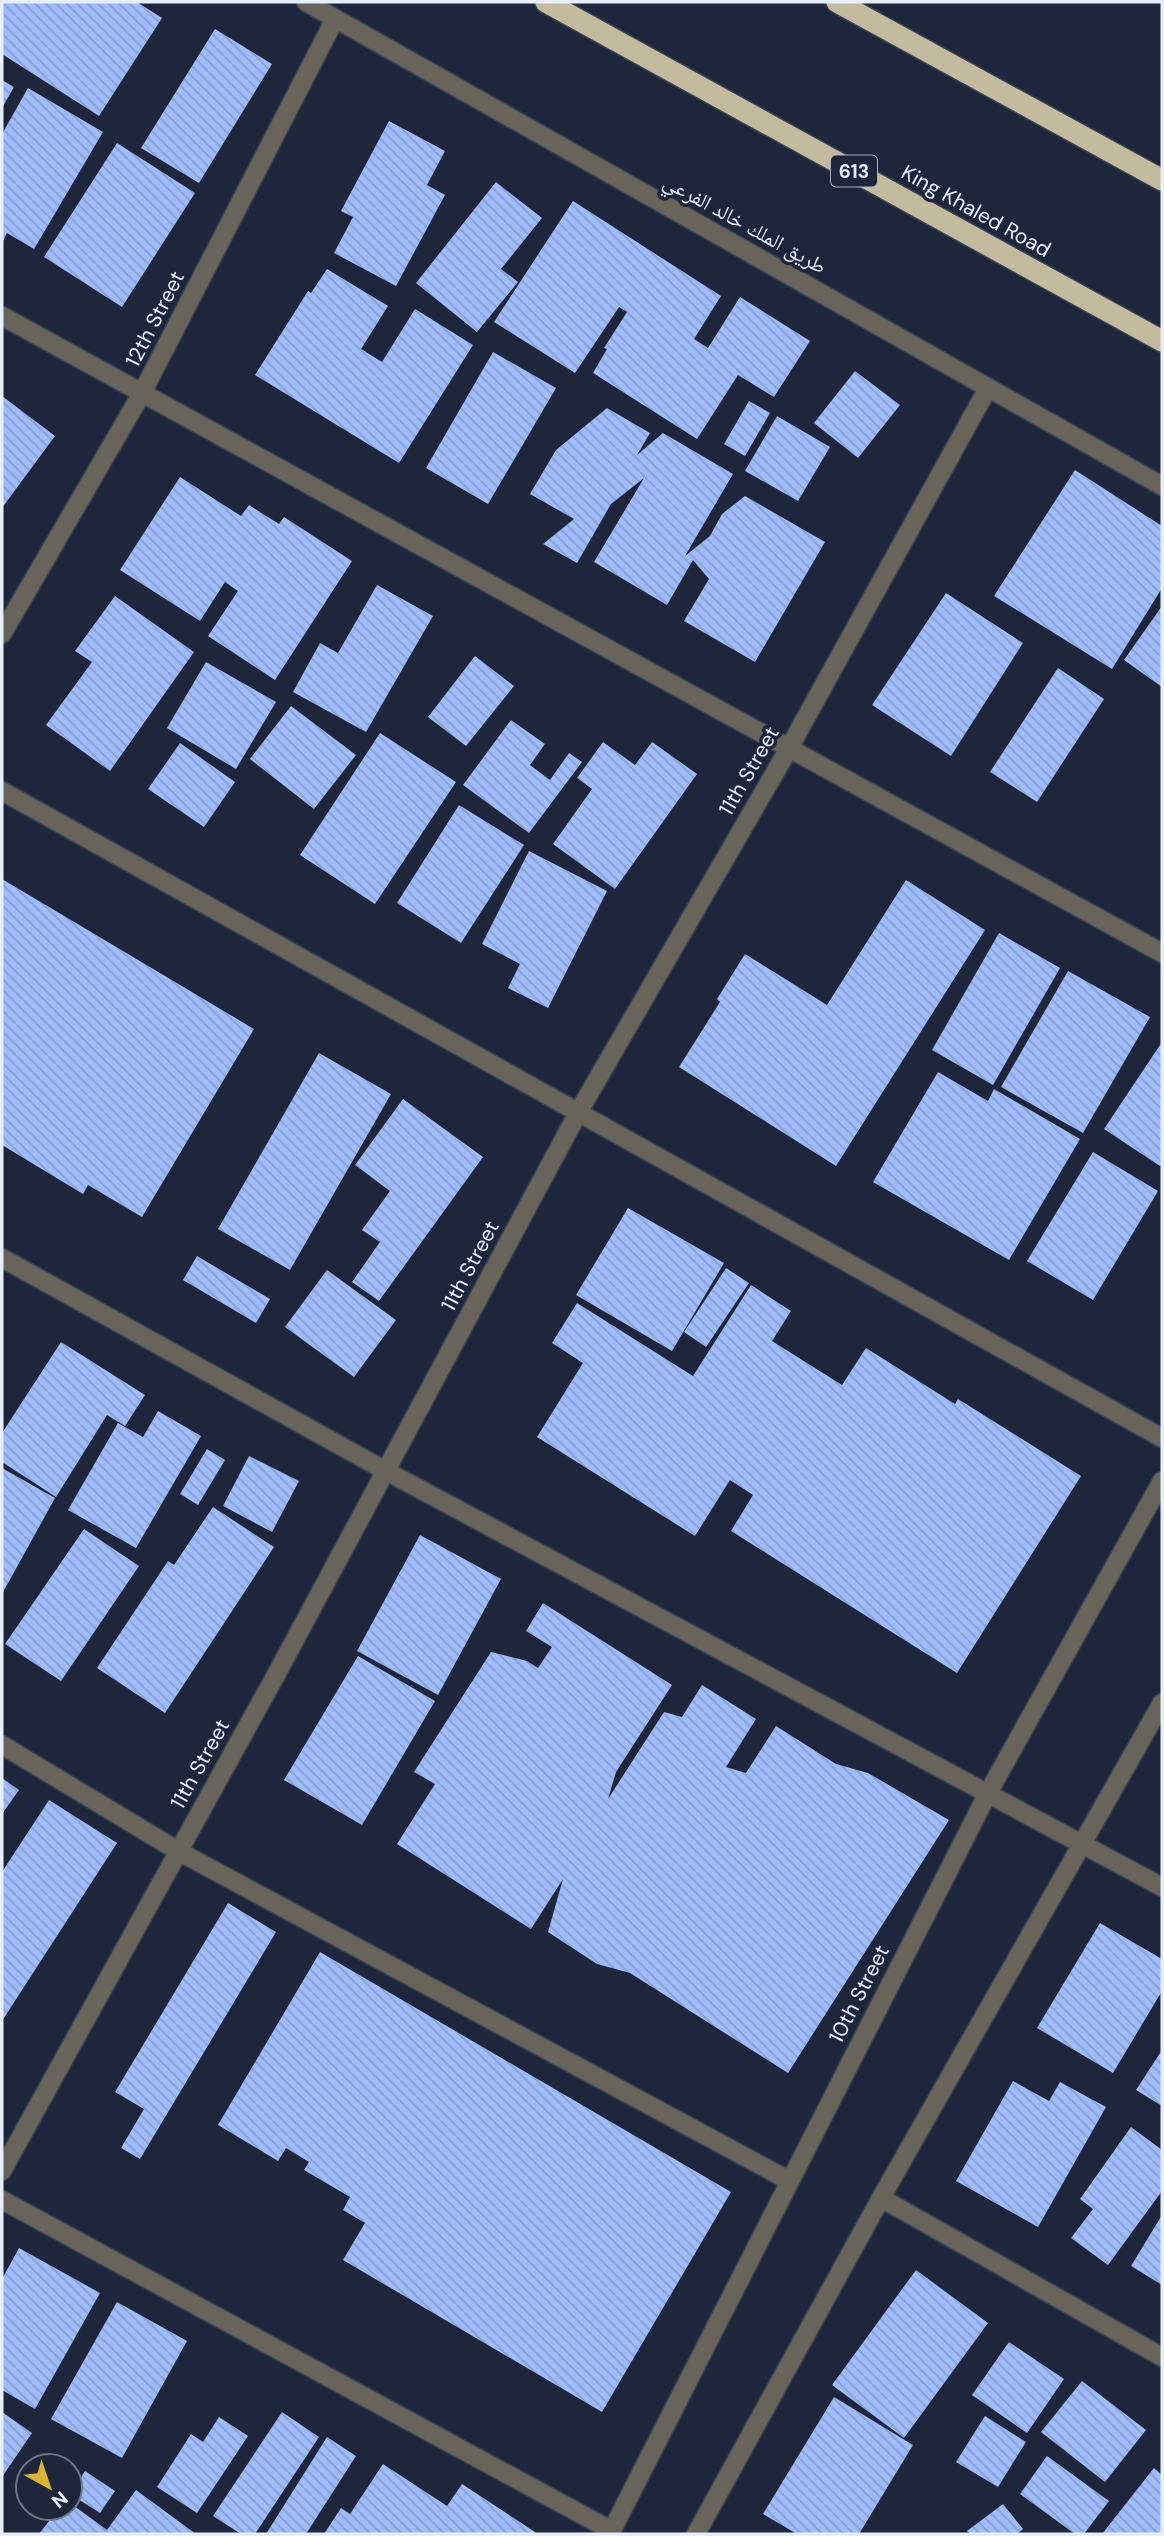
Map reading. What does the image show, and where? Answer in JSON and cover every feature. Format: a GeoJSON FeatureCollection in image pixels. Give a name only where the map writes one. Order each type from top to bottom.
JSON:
{"type":"FeatureCollection","features":[{"type":"Feature","properties":{"kind":"highway","name":"King Khaled Road"},"geometry":{"type":"LineString","coordinates":[[546,2],[1162,341]]}},
{"type":"Feature","properties":{"kind":"highway"},"geometry":{"type":"LineString","coordinates":[[837,2],[1162,180]]}},
{"type":"Feature","properties":{"kind":"street","name":"طريق الملك خالد الفرعي"},"geometry":{"type":"LineString","coordinates":[[306,2],[1162,486]]}},
{"type":"Feature","properties":{"kind":"street","name":"12th Street"},"geometry":{"type":"LineString","coordinates":[[2,634],[142,393],[335,19]]}},
{"type":"Feature","properties":{"kind":"street"},"geometry":{"type":"LineString","coordinates":[[2,316],[1162,953]]}},
{"type":"Feature","properties":{"kind":"street","name":"11th Street"},"geometry":{"type":"LineString","coordinates":[[2,2171],[386,1471],[579,1111],[788,750],[988,388]]}},
{"type":"Feature","properties":{"kind":"street"},"geometry":{"type":"LineString","coordinates":[[2,792],[1162,1438]]}},
{"type":"Feature","properties":{"kind":"street"},"geometry":{"type":"LineString","coordinates":[[2,1258],[386,1471],[1162,1887]]}},
{"type":"Feature","properties":{"kind":"street","name":"10th Street"},"geometry":{"type":"LineString","coordinates":[[611,2533],[788,2180],[988,1793],[1162,1482]]}},
{"type":"Feature","properties":{"kind":"street"},"geometry":{"type":"LineString","coordinates":[[696,2534],[881,2198],[1162,1703]]}},
{"type":"Feature","properties":{"kind":"street"},"geometry":{"type":"LineString","coordinates":[[2,1745],[178,1851],[788,2180]]}},
{"type":"Feature","properties":{"kind":"street"},"geometry":{"type":"LineString","coordinates":[[881,2198],[1162,2357]]}},
{"type":"Feature","properties":{"kind":"street"},"geometry":{"type":"LineString","coordinates":[[2,2200],[611,2533]]}},
{"type":"Feature","properties":{"kind":"building"},"geometry":{"type":"Polygon","coordinates":[[[2,2],[137,2],[162,18],[99,116],[2,54],[2,2]]]}},
{"type":"Feature","properties":{"kind":"building"},"geometry":{"type":"Polygon","coordinates":[[[215,29],[272,64],[199,183],[141,148],[215,29]]]}},
{"type":"Feature","properties":{"kind":"building"},"geometry":{"type":"Polygon","coordinates":[[[2,80],[14,87],[2,108],[2,80]]]}},
{"type":"Feature","properties":{"kind":"building"},"geometry":{"type":"Polygon","coordinates":[[[28,88],[103,132],[34,249],[7,233],[2,243],[2,134],[28,88]]]}},
{"type":"Feature","properties":{"kind":"building"},"geometry":{"type":"Polygon","coordinates":[[[389,121],[445,151],[427,185],[445,195],[396,286],[334,253],[353,217],[341,211],[389,121]]]}},
{"type":"Feature","properties":{"kind":"building"},"geometry":{"type":"Polygon","coordinates":[[[117,143],[195,193],[122,307],[44,257],[117,143]]]}},
{"type":"Feature","properties":{"kind":"building"},"geometry":{"type":"Polygon","coordinates":[[[496,182],[542,218],[501,269],[518,282],[477,332],[416,283],[496,182]]]}},
{"type":"Feature","properties":{"kind":"building"},"geometry":{"type":"Polygon","coordinates":[[[573,201],[721,296],[694,339],[708,348],[740,297],[810,341],[774,397],[738,375],[697,439],[593,373],[607,349],[604,348],[627,312],[619,307],[575,373],[494,322],[573,201]]]}},
{"type":"Feature","properties":{"kind":"building"},"geometry":{"type":"Polygon","coordinates":[[[327,269],[388,306],[361,349],[382,362],[415,309],[473,345],[399,463],[255,375],[308,291],[311,293],[327,269]]]}},
{"type":"Feature","properties":{"kind":"building"},"geometry":{"type":"Polygon","coordinates":[[[493,352],[556,388],[488,504],[426,468],[493,352]]]}},
{"type":"Feature","properties":{"kind":"building"},"geometry":{"type":"Polygon","coordinates":[[[855,371],[900,405],[858,458],[814,423],[855,371]]]}},
{"type":"Feature","properties":{"kind":"building"},"geometry":{"type":"Polygon","coordinates":[[[2,396],[55,436],[2,508],[2,396]]]}},
{"type":"Feature","properties":{"kind":"building"},"geometry":{"type":"Polygon","coordinates":[[[749,401],[770,413],[745,456],[724,444],[749,401]]]}},
{"type":"Feature","properties":{"kind":"building"},"geometry":{"type":"Polygon","coordinates":[[[607,408],[650,433],[637,455],[663,433],[733,474],[685,556],[710,536],[722,514],[745,496],[825,542],[755,662],[684,621],[709,579],[693,560],[667,605],[594,562],[644,478],[611,504],[577,563],[543,544],[574,519],[530,494],[556,450],[607,408]]]}},
{"type":"Feature","properties":{"kind":"building"},"geometry":{"type":"Polygon","coordinates":[[[777,416],[830,447],[798,501],[745,471],[777,416]]]}},
{"type":"Feature","properties":{"kind":"building"},"geometry":{"type":"Polygon","coordinates":[[[1075,470],[1162,526],[1162,588],[1112,669],[994,596],[1075,470]]]}},
{"type":"Feature","properties":{"kind":"building"},"geometry":{"type":"Polygon","coordinates":[[[180,477],[241,516],[249,505],[279,524],[284,517],[352,561],[275,680],[208,636],[238,591],[225,582],[200,621],[120,570],[180,477]]]}},
{"type":"Feature","properties":{"kind":"building"},"geometry":{"type":"Polygon","coordinates":[[[377,585],[433,616],[366,732],[293,692],[320,643],[338,653],[377,585]]]}},
{"type":"Feature","properties":{"kind":"building"},"geometry":{"type":"Polygon","coordinates":[[[946,593],[1023,643],[951,756],[872,705],[946,593]]]}},
{"type":"Feature","properties":{"kind":"building"},"geometry":{"type":"Polygon","coordinates":[[[115,596],[194,652],[110,771],[46,725],[92,662],[75,651],[115,596]]]}},
{"type":"Feature","properties":{"kind":"building"},"geometry":{"type":"Polygon","coordinates":[[[1162,606],[1162,687],[1124,660],[1162,606]]]}},
{"type":"Feature","properties":{"kind":"building"},"geometry":{"type":"Polygon","coordinates":[[[475,656],[514,686],[466,746],[428,717],[475,656]]]}},
{"type":"Feature","properties":{"kind":"building"},"geometry":{"type":"Polygon","coordinates":[[[206,662],[276,702],[236,769],[167,728],[206,662]]]}},
{"type":"Feature","properties":{"kind":"building"},"geometry":{"type":"Polygon","coordinates":[[[1058,668],[1104,699],[1037,802],[990,772],[1058,668]]]}},
{"type":"Feature","properties":{"kind":"building"},"geometry":{"type":"Polygon","coordinates":[[[291,706],[356,755],[314,809],[250,759],[291,706]]]}},
{"type":"Feature","properties":{"kind":"building"},"geometry":{"type":"Polygon","coordinates":[[[511,720],[545,744],[530,765],[550,780],[569,753],[582,762],[529,833],[463,785],[511,720]]]}},
{"type":"Feature","properties":{"kind":"building"},"geometry":{"type":"Polygon","coordinates":[[[380,733],[456,782],[375,904],[300,855],[380,733]]]}},
{"type":"Feature","properties":{"kind":"building"},"geometry":{"type":"Polygon","coordinates":[[[603,742],[635,765],[652,742],[697,774],[615,889],[553,844],[592,789],[577,778],[603,742]]]}},
{"type":"Feature","properties":{"kind":"building"},"geometry":{"type":"Polygon","coordinates":[[[180,743],[235,782],[204,827],[148,789],[180,743]]]}},
{"type":"Feature","properties":{"kind":"building"},"geometry":{"type":"Polygon","coordinates":[[[459,805],[524,845],[461,943],[397,903],[459,805]]]}},
{"type":"Feature","properties":{"kind":"building"},"geometry":{"type":"Polygon","coordinates":[[[529,851],[607,891],[548,1008],[508,988],[520,964],[482,944],[529,851]]]}},
{"type":"Feature","properties":{"kind":"building"},"geometry":{"type":"Polygon","coordinates":[[[2,879],[254,1029],[142,1217],[88,1185],[83,1194],[2,1145],[2,879]]]}},
{"type":"Feature","properties":{"kind":"building"},"geometry":{"type":"Polygon","coordinates":[[[906,880],[985,930],[836,1166],[679,1067],[720,1002],[717,999],[745,954],[827,1005],[906,880]]]}},
{"type":"Feature","properties":{"kind":"building"},"geometry":{"type":"Polygon","coordinates":[[[999,933],[1060,968],[993,1085],[932,1050],[999,933]]]}},
{"type":"Feature","properties":{"kind":"building"},"geometry":{"type":"Polygon","coordinates":[[[1068,971],[1150,1017],[1083,1133],[1001,1087],[1068,971]]]}},
{"type":"Feature","properties":{"kind":"building"},"geometry":{"type":"Polygon","coordinates":[[[1162,1042],[1162,1164],[1160,1166],[1104,1129],[1162,1042]]]}},
{"type":"Feature","properties":{"kind":"building"},"geometry":{"type":"Polygon","coordinates":[[[319,1053],[391,1094],[290,1270],[218,1229],[319,1053]]]}},
{"type":"Feature","properties":{"kind":"building"},"geometry":{"type":"Polygon","coordinates":[[[938,1072],[988,1101],[994,1089],[1080,1139],[1009,1260],[873,1182],[938,1072]]]}},
{"type":"Feature","properties":{"kind":"building"},"geometry":{"type":"Polygon","coordinates":[[[403,1099],[483,1157],[379,1301],[352,1282],[380,1242],[362,1230],[390,1191],[355,1165],[403,1099]]]}},
{"type":"Feature","properties":{"kind":"building"},"geometry":{"type":"Polygon","coordinates":[[[1093,1152],[1158,1191],[1093,1300],[1027,1261],[1093,1152]]]}},
{"type":"Feature","properties":{"kind":"building"},"geometry":{"type":"Polygon","coordinates":[[[628,1208],[724,1263],[672,1351],[576,1295],[628,1208]]]}},
{"type":"Feature","properties":{"kind":"building"},"geometry":{"type":"Polygon","coordinates":[[[197,1256],[270,1299],[256,1323],[183,1280],[197,1256]]]}},
{"type":"Feature","properties":{"kind":"building"},"geometry":{"type":"Polygon","coordinates":[[[726,1268],[749,1283],[706,1347],[684,1332],[726,1268]]]}},
{"type":"Feature","properties":{"kind":"building"},"geometry":{"type":"Polygon","coordinates":[[[327,1270],[396,1320],[354,1377],[285,1327],[327,1270]]]}},
{"type":"Feature","properties":{"kind":"building"},"geometry":{"type":"Polygon","coordinates":[[[751,1285],[791,1311],[772,1341],[842,1385],[866,1348],[955,1404],[958,1399],[1081,1476],[957,1673],[731,1531],[753,1495],[730,1480],[695,1536],[537,1437],[583,1363],[552,1343],[577,1303],[693,1376],[751,1285]]]}},
{"type":"Feature","properties":{"kind":"building"},"geometry":{"type":"Polygon","coordinates":[[[61,1342],[145,1395],[125,1426],[107,1415],[56,1497],[2,1462],[2,1433],[61,1342]]]}},
{"type":"Feature","properties":{"kind":"building"},"geometry":{"type":"Polygon","coordinates":[[[158,1411],[201,1436],[136,1548],[68,1510],[118,1423],[143,1437],[158,1411]]]}},
{"type":"Feature","properties":{"kind":"building"},"geometry":{"type":"Polygon","coordinates":[[[207,1449],[225,1460],[198,1505],[180,1494],[207,1449]]]}},
{"type":"Feature","properties":{"kind":"building"},"geometry":{"type":"Polygon","coordinates":[[[249,1456],[299,1481],[272,1532],[223,1506],[249,1456]]]}},
{"type":"Feature","properties":{"kind":"building"},"geometry":{"type":"Polygon","coordinates":[[[2,1468],[55,1498],[2,1594],[2,1468]]]}},
{"type":"Feature","properties":{"kind":"building"},"geometry":{"type":"Polygon","coordinates":[[[213,1507],[274,1547],[165,1713],[97,1668],[168,1561],[174,1565],[213,1507]]]}},
{"type":"Feature","properties":{"kind":"building"},"geometry":{"type":"Polygon","coordinates":[[[84,1529],[139,1566],[61,1681],[5,1644],[84,1529]]]}},
{"type":"Feature","properties":{"kind":"building"},"geometry":{"type":"Polygon","coordinates":[[[420,1535],[501,1579],[438,1695],[357,1651],[420,1535]]]}},
{"type":"Feature","properties":{"kind":"building"},"geometry":{"type":"Polygon","coordinates":[[[543,1603],[672,1685],[616,1772],[608,1799],[664,1712],[682,1717],[702,1685],[756,1719],[726,1767],[746,1773],[776,1726],[836,1764],[868,1773],[949,1820],[788,2073],[630,1973],[597,1964],[548,1932],[563,1879],[531,1929],[397,1844],[435,1784],[414,1772],[491,1652],[527,1661],[538,1668],[552,1647],[526,1631],[543,1603]]]}},
{"type":"Feature","properties":{"kind":"building"},"geometry":{"type":"Polygon","coordinates":[[[358,1656],[435,1701],[362,1825],[284,1780],[358,1656]]]}},
{"type":"Feature","properties":{"kind":"building"},"geometry":{"type":"Polygon","coordinates":[[[2,1778],[19,1790],[2,1814],[2,1778]]]}},
{"type":"Feature","properties":{"kind":"building"},"geometry":{"type":"Polygon","coordinates":[[[49,1800],[117,1843],[2,2021],[2,1872],[49,1800]]]}},
{"type":"Feature","properties":{"kind":"building"},"geometry":{"type":"Polygon","coordinates":[[[228,1903],[276,1932],[140,2159],[121,2148],[144,2109],[115,2092],[228,1903]]]}},
{"type":"Feature","properties":{"kind":"building"},"geometry":{"type":"Polygon","coordinates":[[[1100,1923],[1162,1959],[1162,1991],[1113,2073],[1037,2028],[1100,1923]]]}},
{"type":"Feature","properties":{"kind":"building"},"geometry":{"type":"Polygon","coordinates":[[[320,1952],[731,2192],[602,2412],[343,2260],[365,2223],[343,2210],[350,2197],[304,2170],[309,2162],[286,2148],[278,2161],[218,2125],[320,1952]]]}},
{"type":"Feature","properties":{"kind":"building"},"geometry":{"type":"Polygon","coordinates":[[[1162,2050],[1162,2106],[1136,2090],[1162,2050]]]}},
{"type":"Feature","properties":{"kind":"building"},"geometry":{"type":"Polygon","coordinates":[[[1013,2081],[1049,2101],[1060,2082],[1106,2107],[1038,2227],[956,2181],[1013,2081]]]}},
{"type":"Feature","properties":{"kind":"building"},"geometry":{"type":"Polygon","coordinates":[[[1131,2127],[1162,2150],[1162,2191],[1108,2265],[1071,2238],[1093,2209],[1080,2199],[1131,2127]]]}},
{"type":"Feature","properties":{"kind":"building"},"geometry":{"type":"Polygon","coordinates":[[[1162,2215],[1162,2285],[1131,2266],[1162,2215]]]}},
{"type":"Feature","properties":{"kind":"building"},"geometry":{"type":"Polygon","coordinates":[[[19,2248],[100,2293],[35,2409],[2,2390],[2,2279],[19,2248]]]}},
{"type":"Feature","properties":{"kind":"building"},"geometry":{"type":"Polygon","coordinates":[[[916,2270],[988,2323],[904,2438],[832,2385],[916,2270]]]}},
{"type":"Feature","properties":{"kind":"building"},"geometry":{"type":"Polygon","coordinates":[[[117,2302],[187,2341],[122,2458],[51,2419],[117,2302]]]}},
{"type":"Feature","properties":{"kind":"building"},"geometry":{"type":"Polygon","coordinates":[[[1009,2342],[1064,2379],[1027,2433],[972,2395],[1009,2342]]]}},
{"type":"Feature","properties":{"kind":"building"},"geometry":{"type":"Polygon","coordinates":[[[1082,2381],[1146,2430],[1105,2482],[1041,2432],[1082,2381]]]}},
{"type":"Feature","properties":{"kind":"building"},"geometry":{"type":"Polygon","coordinates":[[[834,2397],[913,2445],[859,2534],[797,2534],[763,2514],[834,2397]]]}},
{"type":"Feature","properties":{"kind":"building"},"geometry":{"type":"Polygon","coordinates":[[[2,2412],[32,2433],[19,2452],[14,2452],[14,2459],[2,2477],[2,2412]]]}},
{"type":"Feature","properties":{"kind":"building"},"geometry":{"type":"Polygon","coordinates":[[[282,2412],[319,2437],[255,2534],[241,2534],[213,2516],[282,2412]]]}},
{"type":"Feature","properties":{"kind":"building"},"geometry":{"type":"Polygon","coordinates":[[[985,2416],[1026,2442],[998,2487],[956,2462],[985,2416]]]}},
{"type":"Feature","properties":{"kind":"building"},"geometry":{"type":"Polygon","coordinates":[[[219,2417],[248,2436],[197,2513],[157,2487],[191,2434],[203,2442],[219,2417]]]}},
{"type":"Feature","properties":{"kind":"building"},"geometry":{"type":"Polygon","coordinates":[[[327,2437],[356,2456],[306,2534],[266,2534],[327,2437]]]}},
{"type":"Feature","properties":{"kind":"building"},"geometry":{"type":"Polygon","coordinates":[[[1047,2456],[1109,2501],[1084,2534],[1075,2534],[1020,2494],[1047,2456]]]}},
{"type":"Feature","properties":{"kind":"building"},"geometry":{"type":"Polygon","coordinates":[[[383,2464],[447,2506],[462,2484],[538,2534],[324,2534],[341,2508],[350,2514],[383,2464]]]}},
{"type":"Feature","properties":{"kind":"building"},"geometry":{"type":"Polygon","coordinates":[[[1154,2468],[1162,2475],[1162,2534],[1102,2534],[1154,2468]]]}},
{"type":"Feature","properties":{"kind":"building"},"geometry":{"type":"Polygon","coordinates":[[[84,2473],[115,2491],[100,2513],[84,2503],[84,2473]]]}},
{"type":"Feature","properties":{"kind":"building"},"geometry":{"type":"Polygon","coordinates":[[[136,2490],[196,2534],[39,2534],[48,2522],[84,2522],[84,2513],[107,2530],[136,2490]]]}},
{"type":"Feature","properties":{"kind":"building"},"geometry":{"type":"Polygon","coordinates":[[[1003,2504],[1023,2529],[1017,2534],[970,2534],[967,2531],[1003,2504]]]}}]}
